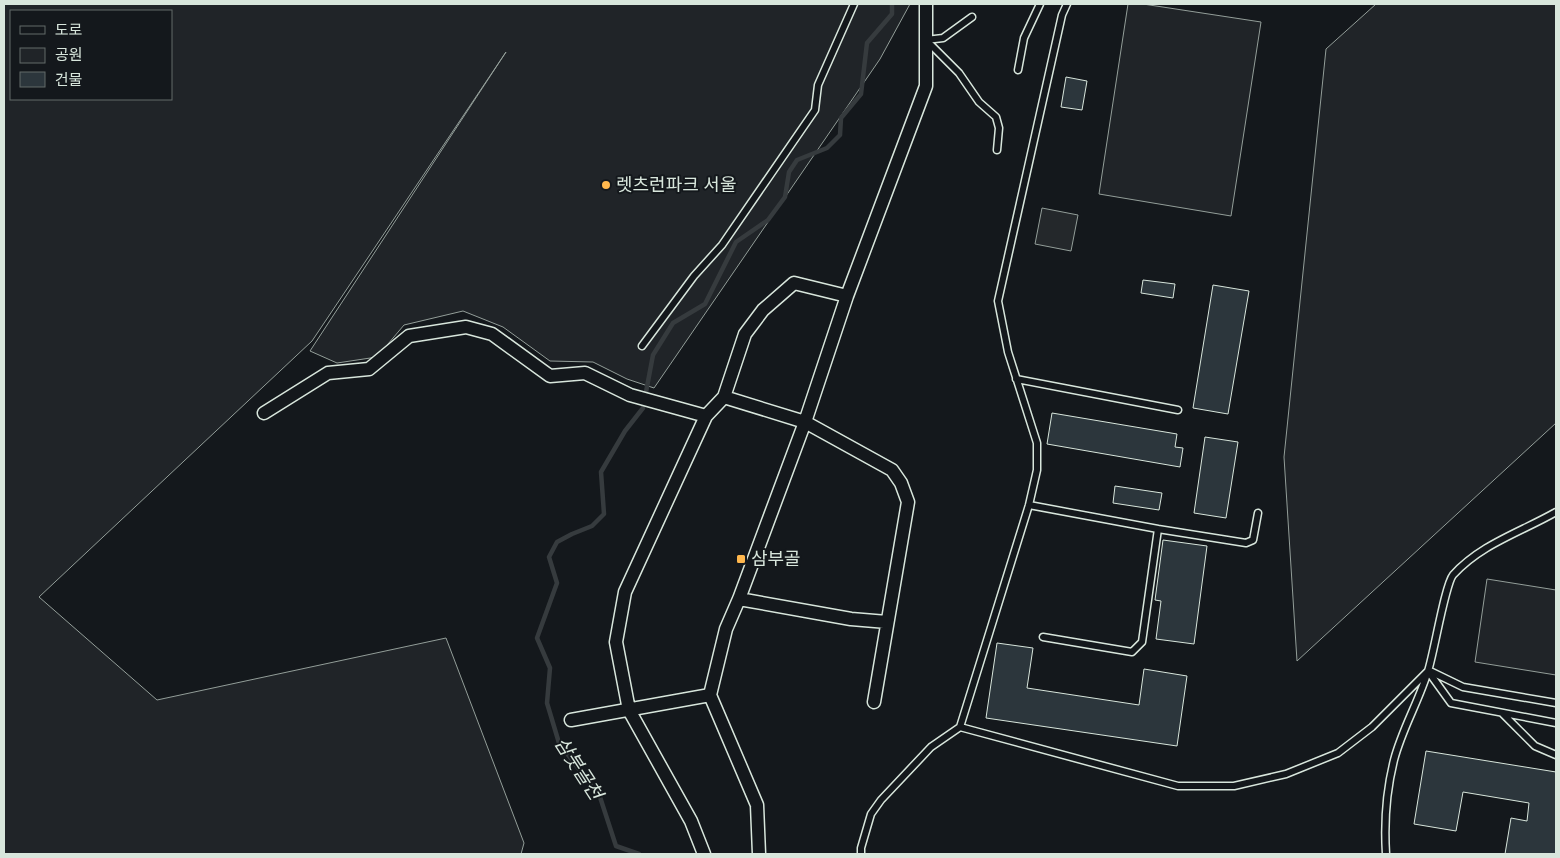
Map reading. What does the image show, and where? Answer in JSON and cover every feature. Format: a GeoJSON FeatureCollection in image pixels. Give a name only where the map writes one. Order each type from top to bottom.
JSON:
{"type":"FeatureCollection","features":[{"type":"Feature","properties":{"kind":"street"},"geometry":{"type":"LineString","coordinates":[[759,854],[758,805],[710,695],[726,629],[739,600],[804,422],[847,296],[926,86],[926,4]]}},
{"type":"Feature","properties":{"kind":"street"},"geometry":{"type":"LineString","coordinates":[[704,854],[691,821],[629,710],[616,642],[625,592],[706,416],[724,397],[745,334],[764,310],[794,283],[847,296]]}},
{"type":"Feature","properties":{"kind":"street"},"geometry":{"type":"LineString","coordinates":[[264,413],[328,373],[369,369],[409,336],[466,327],[492,334],[550,376],[585,373],[630,394],[706,416]]}},
{"type":"Feature","properties":{"kind":"street"},"geometry":{"type":"LineString","coordinates":[[724,397],[804,422],[892,470],[901,483],[908,502],[874,702]]}},
{"type":"Feature","properties":{"kind":"street"},"geometry":{"type":"LineString","coordinates":[[739,600],[851,619],[887,622]]}},
{"type":"Feature","properties":{"kind":"street"},"geometry":{"type":"LineString","coordinates":[[571,720],[710,695]]}},
{"type":"Feature","properties":{"kind":"lane"},"geometry":{"type":"LineString","coordinates":[[642,346],[694,276],[722,245],[815,110],[818,85],[854,4]]}},
{"type":"Feature","properties":{"kind":"lane"},"geometry":{"type":"LineString","coordinates":[[1018,70],[1024,38],[1040,4]]}},
{"type":"Feature","properties":{"kind":"lane"},"geometry":{"type":"LineString","coordinates":[[861,854],[871,814],[930,747],[960,727],[1029,505],[1037,470],[1037,443],[1008,352],[998,301],[1060,24],[1068,4]]}},
{"type":"Feature","properties":{"kind":"lane"},"geometry":{"type":"LineString","coordinates":[[926,40],[943,38],[972,17]]}},
{"type":"Feature","properties":{"kind":"lane"},"geometry":{"type":"LineString","coordinates":[[926,40],[959,73],[978,102],[996,117],[999,128],[997,150]]}},
{"type":"Feature","properties":{"kind":"lane"},"geometry":{"type":"LineString","coordinates":[[1016,380],[1178,410]]}},
{"type":"Feature","properties":{"kind":"lane"},"geometry":{"type":"LineString","coordinates":[[1029,505],[1246,543],[1253,540],[1258,513]]}},
{"type":"Feature","properties":{"kind":"lane"},"geometry":{"type":"LineString","coordinates":[[1386,854],[1384,821],[1394,759],[1428,671],[1451,578],[1471,558],[1499,540],[1529,527],[1556,512]]}},
{"type":"Feature","properties":{"kind":"lane"},"geometry":{"type":"LineString","coordinates":[[1043,637],[1132,652],[1142,642],[1158,529]]}},
{"type":"Feature","properties":{"kind":"lane"},"geometry":{"type":"LineString","coordinates":[[960,727],[1178,786],[1234,786],[1286,774],[1338,753],[1372,726],[1428,671]]}},
{"type":"Feature","properties":{"kind":"lane"},"geometry":{"type":"LineString","coordinates":[[1428,671],[1464,687],[1556,703]]}},
{"type":"Feature","properties":{"kind":"lane"},"geometry":{"type":"LineString","coordinates":[[1428,671],[1451,703],[1556,723]]}},
{"type":"Feature","properties":{"kind":"lane"},"geometry":{"type":"LineString","coordinates":[[1501,713],[1536,746],[1556,755]]}},
{"type":"Feature","properties":{"kind":"green space"},"geometry":{"type":"Polygon","coordinates":[[[4,4],[910,4],[880,59],[654,388],[627,379],[593,362],[550,361],[503,327],[463,311],[404,325],[377,357],[337,363],[310,351],[506,52],[312,341],[39,597],[157,700],[446,638],[524,843],[521,854],[4,854],[4,4]]]}},
{"type":"Feature","properties":{"kind":"green space"},"geometry":{"type":"Polygon","coordinates":[[[1128,4],[1143,4],[1261,22],[1231,216],[1099,194],[1128,4]]]}},
{"type":"Feature","properties":{"kind":"green space"},"geometry":{"type":"Polygon","coordinates":[[[1376,4],[1556,4],[1556,423],[1297,661],[1284,457],[1326,49],[1376,4]]]}},
{"type":"Feature","properties":{"kind":"green space"},"geometry":{"type":"Polygon","coordinates":[[[1487,579],[1556,590],[1556,675],[1475,662],[1487,579]]]}},
{"type":"Feature","properties":{"kind":"shaded area"},"geometry":{"type":"Polygon","coordinates":[[[1042,208],[1078,215],[1071,251],[1035,244],[1042,208]]]}},
{"type":"Feature","properties":{"kind":"building"},"geometry":{"type":"Polygon","coordinates":[[[1066,77],[1087,81],[1082,110],[1061,107],[1066,77]]]}},
{"type":"Feature","properties":{"kind":"building"},"geometry":{"type":"Polygon","coordinates":[[[1143,280],[1175,284],[1173,298],[1141,293],[1143,280]]]}},
{"type":"Feature","properties":{"kind":"building"},"geometry":{"type":"Polygon","coordinates":[[[1213,285],[1249,291],[1228,414],[1193,408],[1213,285]]]}},
{"type":"Feature","properties":{"kind":"building"},"geometry":{"type":"Polygon","coordinates":[[[1052,413],[1177,434],[1175,447],[1183,448],[1180,467],[1047,444],[1052,413]]]}},
{"type":"Feature","properties":{"kind":"building"},"geometry":{"type":"Polygon","coordinates":[[[1205,437],[1238,442],[1226,518],[1194,513],[1205,437]]]}},
{"type":"Feature","properties":{"kind":"building"},"geometry":{"type":"Polygon","coordinates":[[[1115,486],[1162,493],[1159,510],[1113,503],[1115,486]]]}},
{"type":"Feature","properties":{"kind":"building"},"geometry":{"type":"Polygon","coordinates":[[[1163,540],[1207,546],[1194,644],[1156,639],[1161,601],[1155,600],[1163,540]]]}},
{"type":"Feature","properties":{"kind":"building"},"geometry":{"type":"Polygon","coordinates":[[[997,643],[1033,648],[1027,688],[1139,705],[1144,669],[1187,676],[1177,746],[986,718],[997,643]]]}},
{"type":"Feature","properties":{"kind":"building"},"geometry":{"type":"Polygon","coordinates":[[[1426,751],[1556,772],[1556,854],[1505,854],[1511,818],[1527,821],[1529,803],[1463,792],[1456,831],[1414,824],[1426,751]]]}},
{"type":"Feature","properties":{"kind":"waterway","name":"삼붓골천"},"geometry":{"type":"LineString","coordinates":[[639,854],[616,846],[600,797],[559,743],[547,703],[550,668],[537,638],[557,583],[549,557],[557,542],[592,526],[604,514],[601,472],[625,431],[643,408],[653,355],[673,323],[705,304],[736,242],[768,220],[785,197],[789,172],[797,160],[827,148],[840,135],[841,118],[861,94],[867,43],[892,14],[892,4]]}},
{"type":"Feature","properties":{"kind":"place","name":"렛츠런파크 서울"},"geometry":{"type":"Point","coordinates":[606,185]}},
{"type":"Feature","properties":{"kind":"place","name":"삼부골"},"geometry":{"type":"Point","coordinates":[741,559]}}]}
